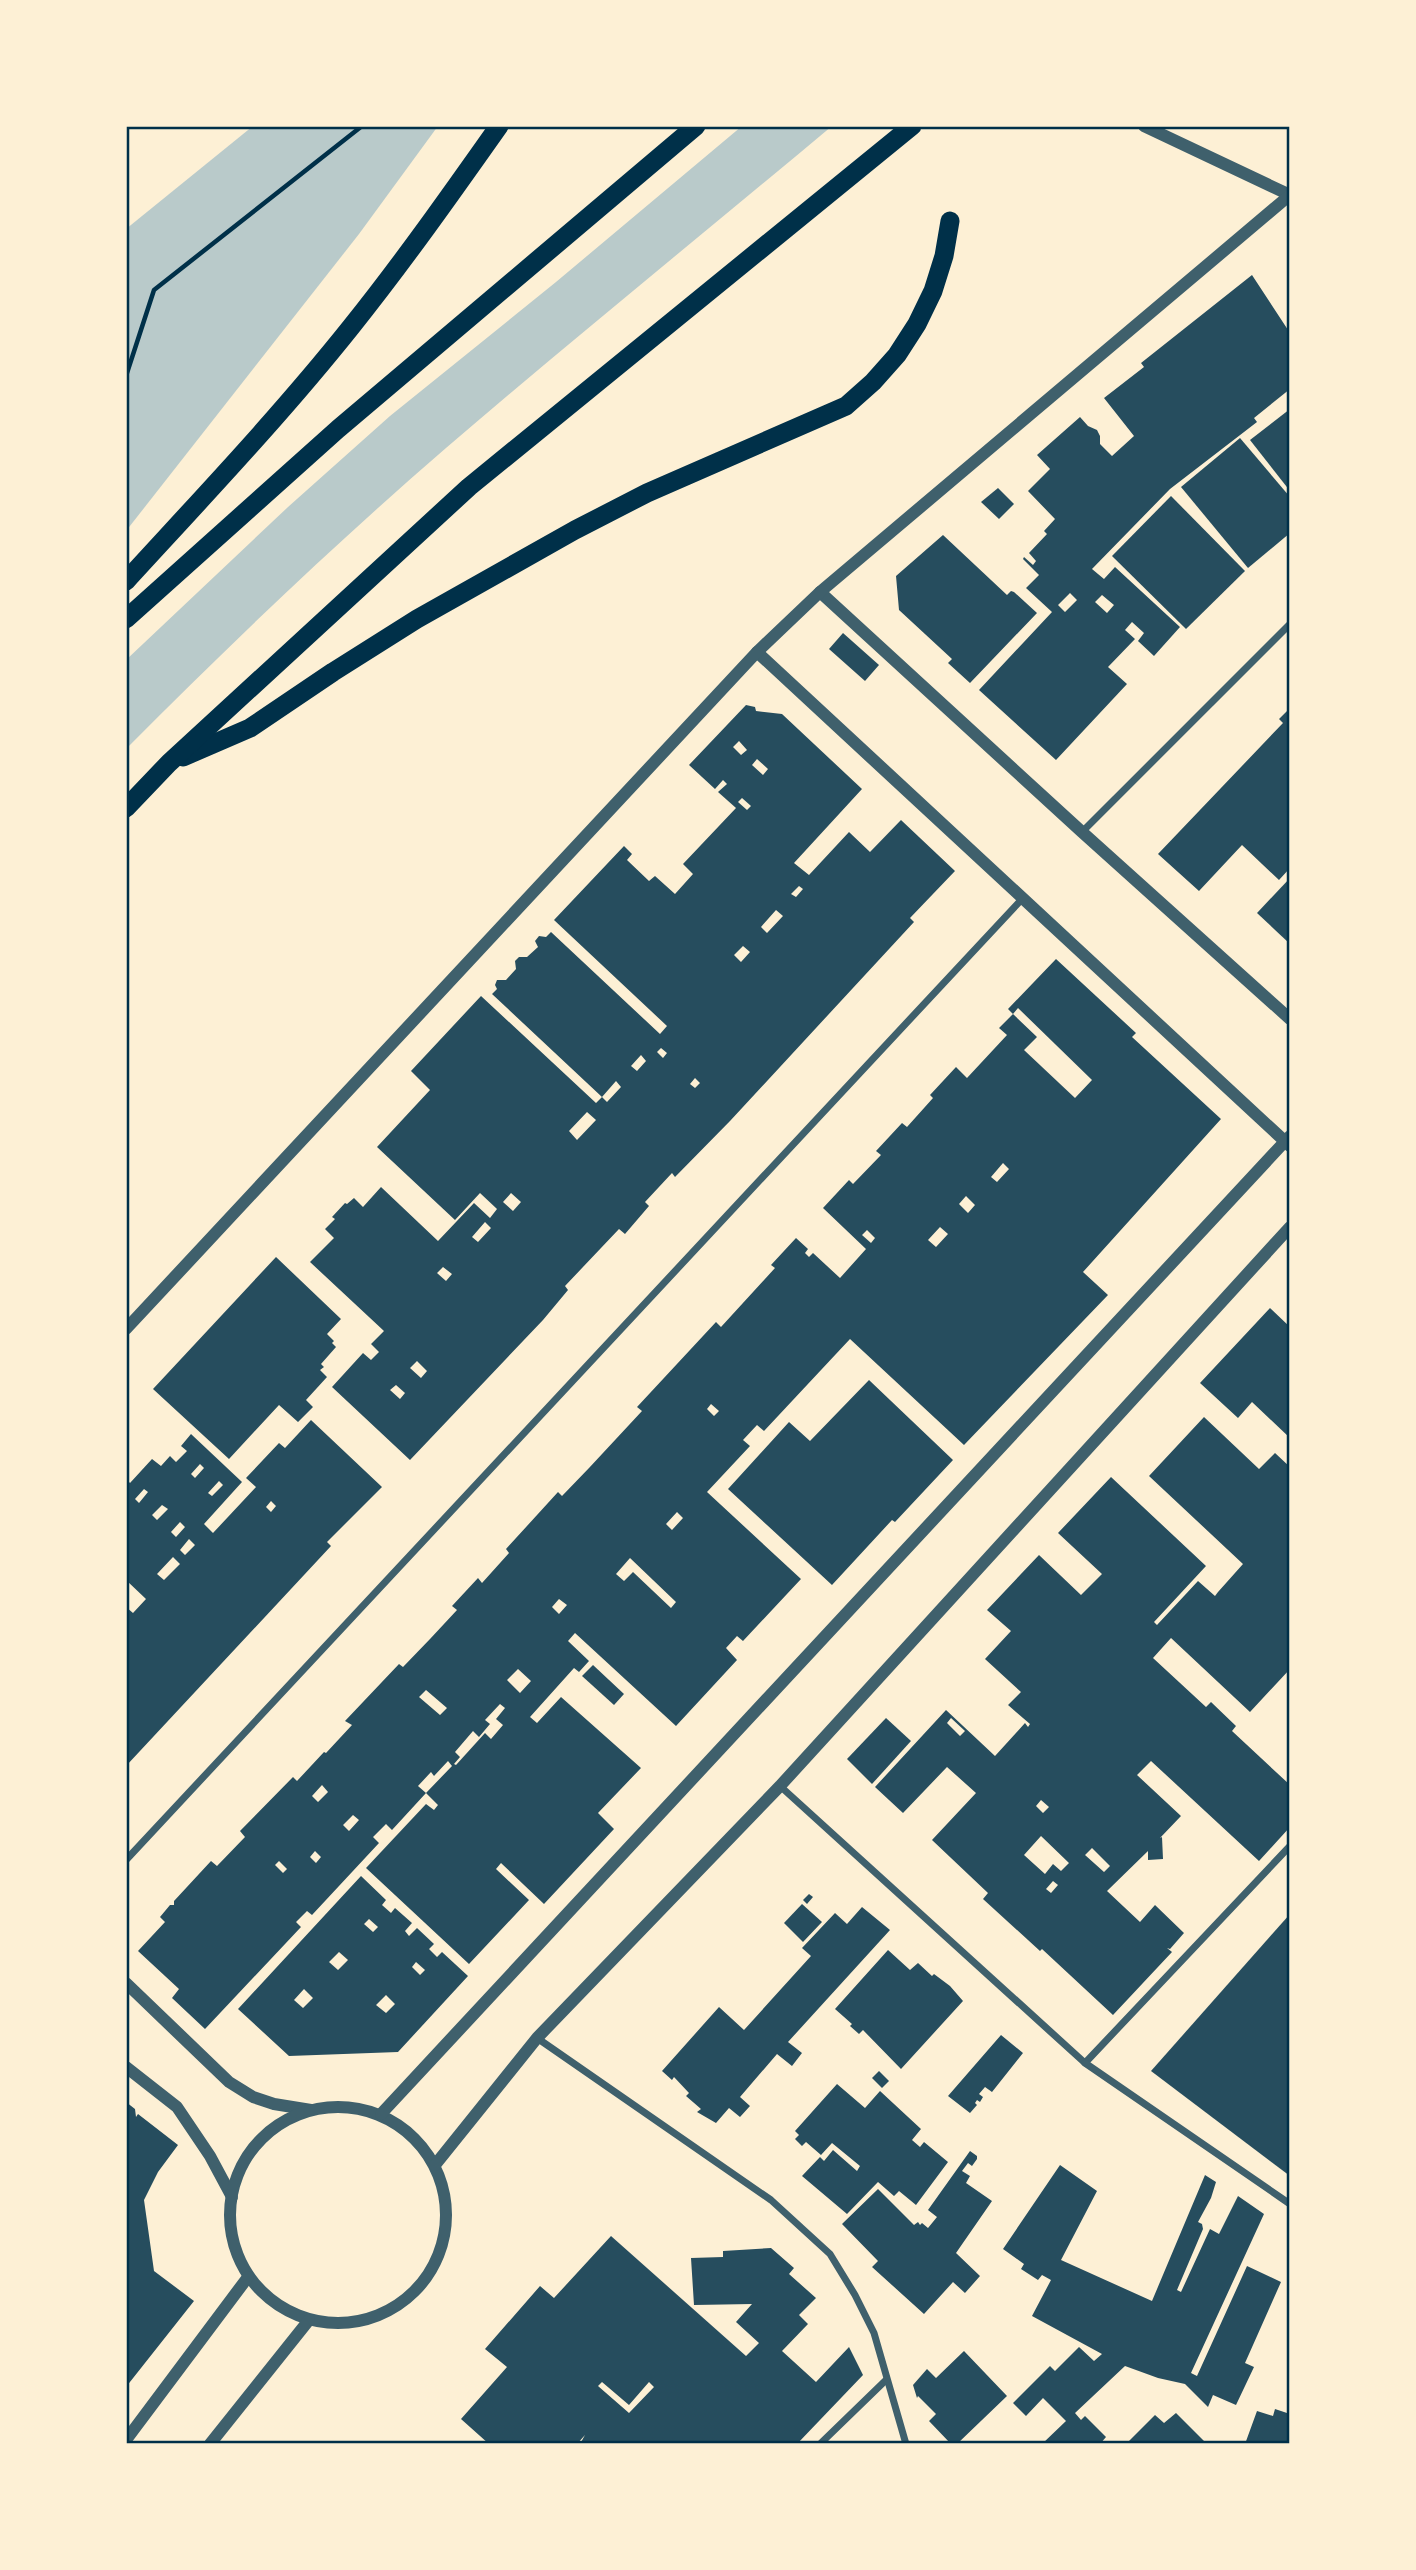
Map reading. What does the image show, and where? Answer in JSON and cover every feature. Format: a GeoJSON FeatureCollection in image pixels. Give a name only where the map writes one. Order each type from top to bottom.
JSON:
{"type":"FeatureCollection","features":[{"type":"Feature","properties":{"kind":"highway"},"geometry":{"type":"LineString","coordinates":[[126,582],[276,416],[350,328],[499,126]]}},
{"type":"Feature","properties":{"kind":"highway"},"geometry":{"type":"LineString","coordinates":[[126,619],[338,429],[696,126]]}},
{"type":"Feature","properties":{"kind":"highway"},"geometry":{"type":"LineString","coordinates":[[126,808],[169,763],[469,487],[912,126]]}},
{"type":"Feature","properties":{"kind":"highway"},"geometry":{"type":"LineString","coordinates":[[169,763],[250,728],[417,619],[575,530],[647,493],[846,406],[873,382],[897,355],[917,324],[944,256],[950,221]]}},
{"type":"Feature","properties":{"kind":"street"},"geometry":{"type":"LineString","coordinates":[[126,1329],[757,652],[820,592],[1290,195],[1144,126]]}},
{"type":"Feature","properties":{"kind":"street"},"geometry":{"type":"LineString","coordinates":[[820,592],[1290,1019]]}},
{"type":"Feature","properties":{"kind":"street"},"geometry":{"type":"LineString","coordinates":[[1082,832],[1290,624]]}},
{"type":"Feature","properties":{"kind":"street"},"geometry":{"type":"LineString","coordinates":[[381,2115],[1288,1141],[1022,899],[757,652]]}},
{"type":"Feature","properties":{"kind":"street"},"geometry":{"type":"LineString","coordinates":[[126,1860],[1022,899]]}},
{"type":"Feature","properties":{"kind":"street"},"geometry":{"type":"LineString","coordinates":[[435,2165],[537,2038],[780,1786],[1290,1227]]}},
{"type":"Feature","properties":{"kind":"street"},"geometry":{"type":"LineString","coordinates":[[780,1786],[1084,2063],[1290,2204]]}},
{"type":"Feature","properties":{"kind":"street"},"geometry":{"type":"LineString","coordinates":[[1084,2063],[1290,1846]]}},
{"type":"Feature","properties":{"kind":"street"},"geometry":{"type":"LineString","coordinates":[[126,1983],[229,2082],[253,2097],[274,2104],[311,2110]]}},
{"type":"Feature","properties":{"kind":"street"},"geometry":{"type":"LineString","coordinates":[[537,2038],[771,2200],[830,2254],[874,2333],[906,2444]]}},
{"type":"Feature","properties":{"kind":"street"},"geometry":{"type":"LineString","coordinates":[[126,2067],[177,2108],[210,2156],[232,2197]]}},
{"type":"Feature","properties":{"kind":"street"},"geometry":{"type":"LineString","coordinates":[[348,2106],[381,2115],[412,2135],[435,2165],[445,2199],[444,2235],[432,2268],[410,2296],[380,2315],[345,2323],[309,2320],[286,2311],[265,2296],[248,2277],[234,2248],[229,2216],[233,2186],[244,2160],[262,2137],[285,2120],[311,2110],[348,2106]]}},
{"type":"Feature","properties":{"kind":"street"},"geometry":{"type":"LineString","coordinates":[[126,2440],[248,2277]]}},
{"type":"Feature","properties":{"kind":"street"},"geometry":{"type":"LineString","coordinates":[[210,2444],[309,2320]]}},
{"type":"Feature","properties":{"kind":"street"},"geometry":{"type":"LineString","coordinates":[[820,2444],[886,2380]]}},
{"type":"Feature","properties":{"kind":"path"},"geometry":{"type":"LineString","coordinates":[[126,376],[154,290],[362,126]]}},
{"type":"Feature","properties":{"kind":"shaded area"},"geometry":{"type":"Polygon","coordinates":[[[253,126],[438,126],[359,234],[126,531],[126,229],[253,126]]]}},
{"type":"Feature","properties":{"kind":"shaded area"},"geometry":{"type":"Polygon","coordinates":[[[742,126],[832,126],[405,484],[283,596],[126,749],[126,660],[288,507],[390,416],[556,282],[742,126]]]}},
{"type":"Feature","properties":{"kind":"building"},"geometry":{"type":"Polygon","coordinates":[[[1252,275],[1290,333],[1290,389],[1254,418],[1257,422],[1170,489],[1092,569],[1104,579],[1115,567],[1180,627],[1154,656],[1138,641],[1144,633],[1132,622],[1125,630],[1135,639],[1108,667],[1127,684],[1056,760],[979,690],[1052,612],[1026,588],[1039,575],[1023,559],[1024,557],[1033,565],[1036,561],[1029,553],[1047,534],[1044,531],[1055,519],[1028,491],[1050,469],[1037,455],[1080,417],[1088,426],[1097,430],[1100,444],[1112,456],[1134,436],[1104,398],[1144,367],[1141,363],[1252,275]],[[1070,593],[1058,605],[1065,612],[1077,600],[1070,593]],[[1102,595],[1095,602],[1107,613],[1114,605],[1102,595]]]}},
{"type":"Feature","properties":{"kind":"building"},"geometry":{"type":"Polygon","coordinates":[[[1290,409],[1290,491],[1250,440],[1290,409]]]}},
{"type":"Feature","properties":{"kind":"building"},"geometry":{"type":"Polygon","coordinates":[[[1240,438],[1290,497],[1290,533],[1248,568],[1181,487],[1240,438]]]}},
{"type":"Feature","properties":{"kind":"building"},"geometry":{"type":"Polygon","coordinates":[[[998,488],[1014,504],[999,519],[981,502],[998,488]]]}},
{"type":"Feature","properties":{"kind":"building"},"geometry":{"type":"Polygon","coordinates":[[[1171,496],[1245,571],[1186,629],[1112,556],[1171,496]]]}},
{"type":"Feature","properties":{"kind":"building"},"geometry":{"type":"Polygon","coordinates":[[[943,535],[1007,595],[1011,591],[1014,592],[1037,613],[970,683],[948,663],[952,659],[899,610],[896,576],[943,535]]]}},
{"type":"Feature","properties":{"kind":"building"},"geometry":{"type":"Polygon","coordinates":[[[843,633],[879,665],[865,681],[829,649],[843,633]]]}},
{"type":"Feature","properties":{"kind":"building"},"geometry":{"type":"Polygon","coordinates":[[[746,705],[755,707],[756,711],[782,714],[862,789],[794,863],[809,875],[849,832],[870,852],[901,820],[955,871],[910,918],[914,922],[730,1121],[675,1177],[672,1173],[645,1202],[649,1206],[625,1234],[619,1229],[565,1286],[568,1290],[543,1320],[410,1460],[332,1387],[363,1353],[371,1360],[379,1352],[371,1344],[384,1331],[310,1262],[334,1238],[325,1229],[345,1203],[354,1198],[363,1207],[381,1187],[438,1241],[474,1203],[490,1218],[497,1209],[480,1193],[455,1220],[377,1147],[430,1090],[411,1071],[481,996],[596,1103],[602,1097],[492,994],[497,989],[497,980],[506,980],[516,969],[515,961],[519,957],[527,957],[538,947],[535,941],[539,936],[546,937],[551,932],[660,1034],[667,1026],[554,920],[624,846],[632,854],[627,860],[649,881],[655,876],[675,894],[693,874],[683,864],[736,808],[718,792],[727,784],[723,780],[715,789],[689,765],[746,705]],[[739,741],[733,747],[741,755],[747,750],[739,741]],[[757,759],[752,765],[763,775],[768,769],[757,759]],[[742,798],[738,802],[747,810],[751,806],[742,798]],[[799,886],[791,894],[796,897],[803,889],[799,886]],[[776,910],[761,927],[767,933],[783,916],[776,910]],[[743,946],[734,955],[741,962],[750,952],[743,946]],[[661,1048],[657,1052],[663,1058],[667,1053],[661,1048]],[[641,1055],[631,1066],[637,1071],[646,1061],[641,1055]],[[695,1078],[690,1084],[695,1088],[700,1083],[695,1078]],[[616,1081],[602,1097],[607,1102],[621,1087],[616,1081]],[[587,1112],[569,1131],[577,1140],[596,1120],[587,1112]],[[511,1193],[503,1202],[513,1211],[521,1202],[511,1193]],[[485,1222],[472,1237],[478,1242],[491,1228],[485,1222]],[[443,1267],[437,1273],[446,1281],[452,1274],[443,1267]],[[417,1361],[410,1368],[421,1378],[427,1371],[417,1361]],[[396,1385],[390,1390],[400,1399],[405,1393],[396,1385]]]}},
{"type":"Feature","properties":{"kind":"building"},"geometry":{"type":"Polygon","coordinates":[[[1290,708],[1290,868],[1279,880],[1242,845],[1199,891],[1158,854],[1283,723],[1279,719],[1290,708]]]}},
{"type":"Feature","properties":{"kind":"building"},"geometry":{"type":"Polygon","coordinates":[[[1290,878],[1290,944],[1257,913],[1290,878]]]}},
{"type":"Feature","properties":{"kind":"building"},"geometry":{"type":"Polygon","coordinates":[[[1056,959],[1136,1033],[1132,1037],[1221,1119],[1083,1272],[1108,1295],[964,1445],[850,1339],[764,1431],[757,1425],[743,1440],[750,1446],[707,1492],[801,1579],[743,1641],[737,1636],[726,1648],[737,1660],[676,1726],[575,1633],[568,1641],[589,1661],[579,1672],[574,1668],[530,1717],[537,1723],[561,1697],[641,1768],[598,1813],[614,1829],[544,1904],[501,1863],[496,1869],[529,1900],[469,1964],[366,1868],[426,1804],[434,1810],[438,1805],[426,1793],[392,1830],[386,1824],[373,1837],[379,1843],[312,1915],[307,1911],[296,1922],[301,1927],[205,2029],[172,1998],[179,1989],[138,1951],[165,1922],[160,1917],[170,1905],[174,1905],[174,1901],[211,1861],[217,1866],[245,1837],[240,1831],[293,1777],[297,1781],[324,1752],[326,1753],[352,1725],[345,1721],[399,1664],[403,1667],[430,1639],[457,1610],[452,1606],[478,1578],[482,1583],[509,1553],[506,1549],[558,1492],[562,1496],[642,1411],[637,1407],[716,1322],[721,1327],[775,1268],[771,1265],[796,1238],[808,1249],[805,1253],[809,1257],[813,1253],[840,1278],[866,1249],[823,1208],[849,1180],[853,1184],[881,1155],[876,1151],[902,1123],[907,1127],[933,1098],[930,1095],[956,1067],[967,1078],[1007,1035],[999,1028],[1013,1014],[1008,1009],[1056,959]],[[1018,1008],[1013,1014],[1037,1037],[1024,1050],[1075,1098],[1092,1080],[1018,1008]],[[1003,1163],[991,1177],[997,1182],[1009,1169],[1003,1163]],[[966,1196],[959,1204],[968,1213],[975,1205],[966,1196]],[[940,1227],[928,1240],[936,1247],[948,1234],[940,1227]],[[867,1230],[862,1235],[871,1243],[875,1238],[867,1230]],[[711,1404],[707,1409],[714,1416],[719,1411],[711,1404]],[[677,1512],[666,1524],[672,1530],[683,1518],[677,1512]],[[630,1558],[616,1574],[624,1581],[633,1572],[671,1608],[676,1602],[630,1558]],[[559,1599],[552,1607],[559,1614],[567,1605],[559,1599]],[[518,1669],[507,1680],[520,1693],[531,1681],[518,1669]],[[426,1690],[419,1697],[440,1715],[447,1708],[426,1690]],[[500,1704],[485,1720],[490,1724],[479,1737],[473,1731],[455,1752],[460,1757],[454,1764],[456,1765],[485,1733],[491,1739],[503,1725],[496,1719],[505,1708],[500,1704]],[[448,1761],[434,1776],[431,1772],[418,1786],[426,1793],[452,1766],[448,1761]],[[322,1785],[312,1796],[318,1802],[328,1792],[322,1785]],[[353,1815],[343,1825],[349,1831],[359,1820],[353,1815]],[[315,1851],[310,1857],[316,1863],[321,1857],[315,1851]],[[279,1861],[275,1865],[283,1873],[287,1869],[279,1861]]]}},
{"type":"Feature","properties":{"kind":"building"},"geometry":{"type":"Polygon","coordinates":[[[276,1257],[341,1319],[327,1334],[336,1347],[321,1364],[324,1367],[320,1370],[327,1377],[306,1400],[313,1407],[298,1422],[279,1405],[229,1459],[153,1389],[276,1257]]]}},
{"type":"Feature","properties":{"kind":"building"},"geometry":{"type":"Polygon","coordinates":[[[1270,1308],[1290,1327],[1290,1438],[1252,1402],[1238,1418],[1200,1383],[1270,1308]]]}},
{"type":"Feature","properties":{"kind":"building"},"geometry":{"type":"Polygon","coordinates":[[[869,1380],[953,1460],[832,1585],[728,1489],[789,1422],[810,1441],[869,1380]]]}},
{"type":"Feature","properties":{"kind":"building"},"geometry":{"type":"Polygon","coordinates":[[[1204,1417],[1259,1469],[1275,1453],[1290,1467],[1290,1669],[1250,1712],[1171,1638],[1153,1658],[1206,1707],[1211,1702],[1236,1726],[1232,1731],[1290,1785],[1290,1827],[1259,1861],[1151,1761],[1137,1775],[1181,1816],[1160,1838],[1162,1837],[1163,1859],[1148,1860],[1148,1851],[1107,1891],[1140,1922],[1155,1905],[1184,1933],[1170,1949],[1167,1948],[1172,1952],[1113,2015],[983,1899],[988,1893],[932,1840],[976,1793],[947,1767],[903,1813],[875,1787],[946,1710],[995,1756],[1025,1723],[1028,1727],[1030,1724],[1008,1705],[1021,1692],[985,1659],[1011,1631],[987,1610],[1039,1555],[1081,1595],[1102,1574],[1058,1533],[1111,1477],[1206,1566],[1154,1622],[1157,1625],[1198,1581],[1215,1596],[1243,1564],[1149,1476],[1204,1417]],[[951,1718],[947,1723],[960,1736],[965,1731],[951,1718]],[[1041,1800],[1036,1806],[1043,1813],[1049,1807],[1041,1800]],[[1041,1836],[1024,1855],[1045,1874],[1053,1864],[1061,1871],[1069,1863],[1041,1836]],[[1092,1848],[1085,1855],[1104,1872],[1110,1866],[1092,1848]],[[1053,1881],[1046,1889],[1051,1893],[1058,1885],[1053,1881]]]}},
{"type":"Feature","properties":{"kind":"building"},"geometry":{"type":"Polygon","coordinates":[[[311,1420],[382,1487],[327,1542],[331,1546],[126,1766],[126,1607],[133,1613],[146,1599],[126,1580],[126,1479],[130,1483],[152,1459],[161,1466],[170,1456],[176,1462],[187,1451],[181,1446],[191,1434],[242,1482],[204,1524],[213,1533],[256,1487],[246,1478],[279,1443],[285,1448],[311,1420]],[[200,1464],[191,1474],[195,1478],[204,1468],[200,1464]],[[219,1481],[208,1493],[212,1496],[223,1485],[219,1481]],[[144,1489],[135,1499],[139,1503],[148,1492],[144,1489]],[[271,1501],[266,1507],[271,1512],[276,1506],[271,1501]],[[162,1505],[152,1515],[157,1520],[168,1509],[162,1505]],[[180,1522],[171,1532],[176,1537],[185,1527],[180,1522]],[[189,1539],[180,1550],[185,1555],[195,1545],[189,1539]],[[173,1557],[157,1574],[164,1580],[180,1564],[173,1557]]]}},
{"type":"Feature","properties":{"kind":"building"},"geometry":{"type":"Polygon","coordinates":[[[593,1665],[624,1694],[614,1705],[582,1676],[593,1665]]]}},
{"type":"Feature","properties":{"kind":"building"},"geometry":{"type":"Polygon","coordinates":[[[886,1718],[911,1741],[872,1784],[847,1759],[886,1718]]]}},
{"type":"Feature","properties":{"kind":"building"},"geometry":{"type":"Polygon","coordinates":[[[361,1876],[386,1900],[382,1905],[391,1913],[395,1908],[412,1923],[405,1931],[409,1936],[417,1928],[434,1944],[429,1949],[437,1957],[442,1952],[468,1976],[398,2052],[289,2056],[238,2009],[361,1876]],[[369,1919],[364,1924],[373,1932],[378,1927],[369,1919]],[[339,1952],[329,1962],[338,1970],[348,1960],[339,1952]],[[416,1962],[412,1967],[420,1975],[425,1970],[416,1962]],[[304,1989],[294,2000],[303,2008],[313,1998],[304,1989]],[[386,1995],[376,2005],[386,2013],[395,2004],[386,1995]]]}},
{"type":"Feature","properties":{"kind":"building"},"geometry":{"type":"Polygon","coordinates":[[[809,1894],[813,1897],[807,1904],[803,1900],[809,1894]]]}},
{"type":"Feature","properties":{"kind":"building"},"geometry":{"type":"Polygon","coordinates":[[[802,1904],[822,1922],[803,1942],[784,1923],[802,1904]]]}},
{"type":"Feature","properties":{"kind":"building"},"geometry":{"type":"Polygon","coordinates":[[[862,1907],[890,1930],[788,2042],[802,2053],[792,2066],[777,2054],[740,2097],[750,2106],[740,2117],[729,2108],[716,2123],[697,2112],[701,2109],[686,2096],[689,2093],[674,2077],[672,2080],[662,2071],[719,2007],[744,2030],[811,1956],[802,1948],[835,1913],[847,1924],[862,1907]]]}},
{"type":"Feature","properties":{"kind":"building"},"geometry":{"type":"Polygon","coordinates":[[[1290,1914],[1290,2176],[1151,2071],[1290,1914]]]}},
{"type":"Feature","properties":{"kind":"building"},"geometry":{"type":"Polygon","coordinates":[[[888,1950],[910,1970],[918,1963],[932,1976],[934,1974],[950,1986],[963,2001],[901,2069],[863,2030],[859,2034],[835,2009],[888,1950]]]}},
{"type":"Feature","properties":{"kind":"building"},"geometry":{"type":"Polygon","coordinates":[[[1001,2035],[1023,2053],[992,2092],[985,2087],[979,2094],[983,2097],[980,2102],[977,2100],[977,2105],[970,2113],[948,2096],[1001,2035]]]}},
{"type":"Feature","properties":{"kind":"building"},"geometry":{"type":"Polygon","coordinates":[[[879,2071],[889,2081],[882,2088],[872,2078],[879,2071]]]}},
{"type":"Feature","properties":{"kind":"building"},"geometry":{"type":"Polygon","coordinates":[[[837,2084],[865,2108],[880,2091],[921,2129],[912,2140],[920,2147],[924,2142],[948,2162],[916,2205],[899,2191],[894,2196],[878,2182],[847,2214],[802,2176],[820,2157],[824,2161],[833,2150],[857,2171],[860,2166],[832,2143],[821,2155],[806,2142],[802,2146],[795,2139],[799,2135],[795,2131],[837,2084]]]}},
{"type":"Feature","properties":{"kind":"building"},"geometry":{"type":"Polygon","coordinates":[[[126,2102],[135,2109],[136,2117],[138,2114],[178,2145],[158,2172],[144,2200],[154,2271],[194,2301],[126,2387],[126,2102]]]}},
{"type":"Feature","properties":{"kind":"building"},"geometry":{"type":"Polygon","coordinates":[[[970,2151],[977,2159],[972,2166],[968,2163],[962,2171],[970,2176],[966,2183],[992,2201],[956,2253],[980,2276],[965,2293],[953,2282],[924,2314],[872,2267],[878,2261],[842,2224],[878,2189],[914,2225],[918,2222],[928,2228],[937,2217],[928,2210],[970,2151]]]}},
{"type":"Feature","properties":{"kind":"building"},"geometry":{"type":"Polygon","coordinates":[[[1060,2165],[1097,2191],[1061,2260],[1152,2301],[1205,2175],[1216,2182],[1198,2222],[1203,2229],[1177,2290],[1181,2292],[1210,2229],[1219,2234],[1238,2196],[1264,2214],[1191,2373],[1197,2376],[1247,2266],[1281,2282],[1245,2363],[1254,2367],[1236,2405],[1213,2395],[1208,2407],[1185,2384],[1125,2366],[1075,2413],[1081,2420],[1085,2416],[1106,2437],[1100,2444],[1042,2444],[1066,2421],[1043,2398],[1026,2416],[1013,2403],[1050,2366],[1055,2371],[1079,2347],[1094,2361],[1102,2354],[1032,2316],[1051,2280],[1042,2275],[1038,2280],[1021,2269],[1024,2264],[1003,2249],[1060,2165]]]}},
{"type":"Feature","properties":{"kind":"building"},"geometry":{"type":"Polygon","coordinates":[[[611,2236],[746,2356],[759,2343],[736,2322],[752,2304],[694,2305],[691,2258],[723,2257],[723,2251],[771,2248],[794,2268],[789,2274],[816,2298],[799,2315],[808,2324],[782,2351],[816,2382],[849,2347],[863,2375],[797,2444],[580,2444],[585,2435],[577,2444],[489,2444],[461,2419],[507,2367],[485,2349],[540,2286],[554,2298],[611,2236]],[[602,2382],[598,2386],[629,2413],[654,2387],[649,2382],[629,2405],[602,2382]]]}},
{"type":"Feature","properties":{"kind":"building"},"geometry":{"type":"Polygon","coordinates":[[[964,2351],[1007,2396],[957,2444],[951,2444],[929,2421],[936,2414],[918,2396],[917,2398],[913,2385],[927,2369],[936,2378],[964,2351]]]}},
{"type":"Feature","properties":{"kind":"building"},"geometry":{"type":"Polygon","coordinates":[[[1275,2409],[1290,2414],[1287,2444],[1245,2444],[1257,2411],[1273,2416],[1275,2409]]]}},
{"type":"Feature","properties":{"kind":"building"},"geometry":{"type":"Polygon","coordinates":[[[1176,2413],[1207,2444],[1126,2444],[1155,2415],[1164,2423],[1176,2413]]]}}]}
